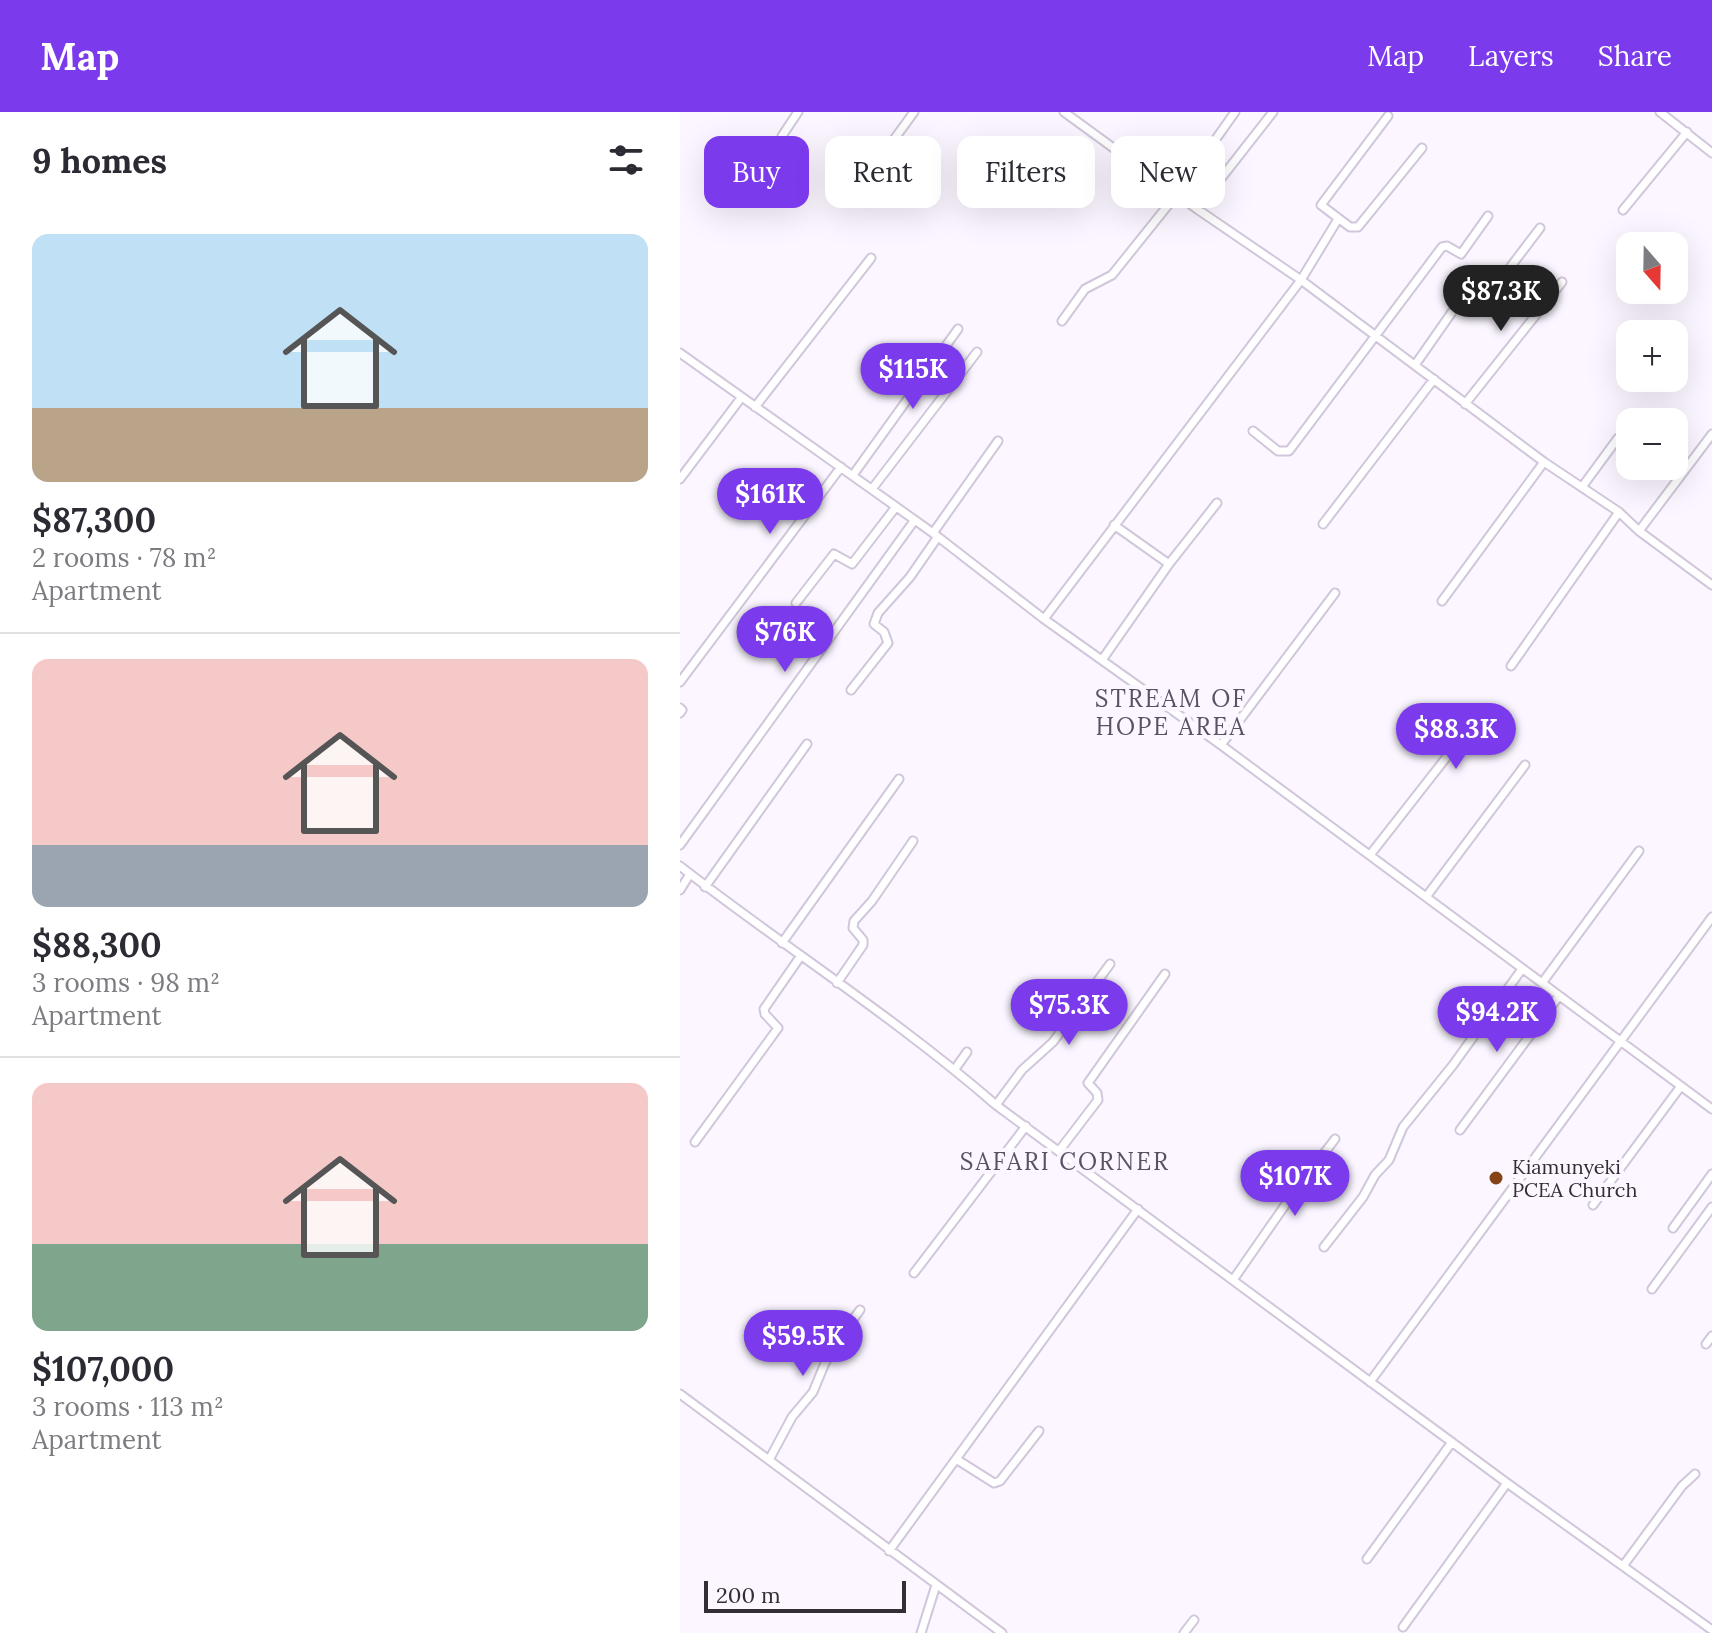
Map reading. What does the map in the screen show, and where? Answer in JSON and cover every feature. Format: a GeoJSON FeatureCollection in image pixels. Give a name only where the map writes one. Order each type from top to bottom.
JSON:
{"type":"FeatureCollection","features":[{"type":"Feature","properties":{"kind":"street"},"geometry":{"type":"LineString","coordinates":[[782,136],[798,112]]}},
{"type":"Feature","properties":{"kind":"street"},"geometry":{"type":"LineString","coordinates":[[897,136],[914,112]]}},
{"type":"Feature","properties":{"kind":"street"},"geometry":{"type":"LineString","coordinates":[[1064,112],[1111,146]]}},
{"type":"Feature","properties":{"kind":"street"},"geometry":{"type":"LineString","coordinates":[[1218,136],[1235,112]]}},
{"type":"Feature","properties":{"kind":"street"},"geometry":{"type":"LineString","coordinates":[[1273,112],[1197,209],[1301,280],[1544,462],[1619,512],[1639,531],[1712,585]]}},
{"type":"Feature","properties":{"kind":"street"},"geometry":{"type":"LineString","coordinates":[[1660,112],[1712,153]]}},
{"type":"Feature","properties":{"kind":"street"},"geometry":{"type":"LineString","coordinates":[[1388,116],[1321,203],[1354,229],[1361,225],[1422,148]]}},
{"type":"Feature","properties":{"kind":"street"},"geometry":{"type":"LineString","coordinates":[[1623,210],[1687,132]]}},
{"type":"Feature","properties":{"kind":"street"},"geometry":{"type":"LineString","coordinates":[[1062,321],[1085,289],[1112,275],[1166,208]]}},
{"type":"Feature","properties":{"kind":"street"},"geometry":{"type":"LineString","coordinates":[[1253,431],[1278,451],[1289,451],[1442,247],[1447,246],[1461,254],[1488,216]]}},
{"type":"Feature","properties":{"kind":"street"},"geometry":{"type":"LineString","coordinates":[[1044,619],[1301,280],[1338,219]]}},
{"type":"Feature","properties":{"kind":"street"},"geometry":{"type":"LineString","coordinates":[[1415,365],[1473,282],[1481,275],[1496,286],[1540,228]]}},
{"type":"Feature","properties":{"kind":"street"},"geometry":{"type":"LineString","coordinates":[[755,407],[871,258]]}},
{"type":"Feature","properties":{"kind":"street"},"geometry":{"type":"LineString","coordinates":[[1465,404],[1562,282]]}},
{"type":"Feature","properties":{"kind":"street"},"geometry":{"type":"LineString","coordinates":[[853,475],[958,329]]}},
{"type":"Feature","properties":{"kind":"street"},"geometry":{"type":"LineString","coordinates":[[872,489],[977,352]]}},
{"type":"Feature","properties":{"kind":"street"},"geometry":{"type":"LineString","coordinates":[[680,353],[935,535],[1044,619],[1221,745],[1712,1109]]}},
{"type":"Feature","properties":{"kind":"street"},"geometry":{"type":"LineString","coordinates":[[1323,524],[1434,379]]}},
{"type":"Feature","properties":{"kind":"street"},"geometry":{"type":"LineString","coordinates":[[680,479],[741,398]]}},
{"type":"Feature","properties":{"kind":"street"},"geometry":{"type":"LineString","coordinates":[[1639,531],[1712,434]]}},
{"type":"Feature","properties":{"kind":"street"},"geometry":{"type":"LineString","coordinates":[[851,690],[888,643],[884,632],[874,624],[878,613],[910,577],[998,441]]}},
{"type":"Feature","properties":{"kind":"street"},"geometry":{"type":"LineString","coordinates":[[1582,487],[1616,441]]}},
{"type":"Feature","properties":{"kind":"street"},"geometry":{"type":"LineString","coordinates":[[1442,601],[1544,462]]}},
{"type":"Feature","properties":{"kind":"street"},"geometry":{"type":"LineString","coordinates":[[680,682],[841,467]]}},
{"type":"Feature","properties":{"kind":"street"},"geometry":{"type":"LineString","coordinates":[[1102,660],[1169,564],[1217,503]]}},
{"type":"Feature","properties":{"kind":"street"},"geometry":{"type":"LineString","coordinates":[[796,603],[834,554],[852,564],[895,508]]}},
{"type":"Feature","properties":{"kind":"street"},"geometry":{"type":"LineString","coordinates":[[1511,666],[1619,512]]}},
{"type":"Feature","properties":{"kind":"street"},"geometry":{"type":"LineString","coordinates":[[680,845],[914,521]]}},
{"type":"Feature","properties":{"kind":"street"},"geometry":{"type":"LineString","coordinates":[[1114,525],[1169,564]]}},
{"type":"Feature","properties":{"kind":"street"},"geometry":{"type":"LineString","coordinates":[[1221,745],[1335,593]]}},
{"type":"Feature","properties":{"kind":"street"},"geometry":{"type":"LineString","coordinates":[[705,887],[807,744]]}},
{"type":"Feature","properties":{"kind":"street"},"geometry":{"type":"LineString","coordinates":[[1370,855],[1456,745]]}},
{"type":"Feature","properties":{"kind":"street"},"geometry":{"type":"LineString","coordinates":[[1426,897],[1525,765]]}},
{"type":"Feature","properties":{"kind":"street"},"geometry":{"type":"LineString","coordinates":[[782,943],[899,779]]}},
{"type":"Feature","properties":{"kind":"street"},"geometry":{"type":"LineString","coordinates":[[837,983],[863,945],[863,940],[853,928],[854,921],[872,901],[913,841]]}},
{"type":"Feature","properties":{"kind":"street"},"geometry":{"type":"LineString","coordinates":[[1542,983],[1639,851]]}},
{"type":"Feature","properties":{"kind":"street"},"geometry":{"type":"LineString","coordinates":[[680,866],[1370,1382],[1712,1630]]}},
{"type":"Feature","properties":{"kind":"street"},"geometry":{"type":"LineString","coordinates":[[680,890],[690,874]]}},
{"type":"Feature","properties":{"kind":"street"},"geometry":{"type":"LineString","coordinates":[[1370,1382],[1712,917]]}},
{"type":"Feature","properties":{"kind":"street"},"geometry":{"type":"LineString","coordinates":[[695,1142],[778,1028],[764,1012],[765,1006],[800,957]]}},
{"type":"Feature","properties":{"kind":"street"},"geometry":{"type":"LineString","coordinates":[[996,1105],[1022,1070],[1053,1042],[1110,964]]}},
{"type":"Feature","properties":{"kind":"street"},"geometry":{"type":"LineString","coordinates":[[1324,1247],[1389,1160],[1403,1127],[1453,1065],[1522,969]]}},
{"type":"Feature","properties":{"kind":"street"},"geometry":{"type":"LineString","coordinates":[[1059,1151],[1098,1100],[1097,1093],[1088,1083],[1165,974]]}},
{"type":"Feature","properties":{"kind":"street"},"geometry":{"type":"LineString","coordinates":[[1460,1130],[1559,996]]}},
{"type":"Feature","properties":{"kind":"street"},"geometry":{"type":"LineString","coordinates":[[955,1069],[967,1052]]}},
{"type":"Feature","properties":{"kind":"street"},"geometry":{"type":"LineString","coordinates":[[1593,1205],[1681,1086]]}},
{"type":"Feature","properties":{"kind":"street"},"geometry":{"type":"LineString","coordinates":[[914,1273],[1026,1126]]}},
{"type":"Feature","properties":{"kind":"street"},"geometry":{"type":"LineString","coordinates":[[1233,1280],[1335,1139]]}},
{"type":"Feature","properties":{"kind":"street"},"geometry":{"type":"LineString","coordinates":[[1673,1228],[1712,1174]]}},
{"type":"Feature","properties":{"kind":"street"},"geometry":{"type":"LineString","coordinates":[[1652,1289],[1712,1207]]}},
{"type":"Feature","properties":{"kind":"street"},"geometry":{"type":"LineString","coordinates":[[889,1551],[1138,1209]]}},
{"type":"Feature","properties":{"kind":"street"},"geometry":{"type":"LineString","coordinates":[[769,1460],[792,1417],[813,1392],[840,1337],[860,1310]]}},
{"type":"Feature","properties":{"kind":"street"},"geometry":{"type":"LineString","coordinates":[[1706,1344],[1712,1336]]}},
{"type":"Feature","properties":{"kind":"street"},"geometry":{"type":"LineString","coordinates":[[680,1394],[1002,1633]]}},
{"type":"Feature","properties":{"kind":"street"},"geometry":{"type":"LineString","coordinates":[[956,1459],[994,1483],[1000,1481],[1039,1431]]}},
{"type":"Feature","properties":{"kind":"street"},"geometry":{"type":"LineString","coordinates":[[1367,1559],[1452,1442]]}},
{"type":"Feature","properties":{"kind":"street"},"geometry":{"type":"LineString","coordinates":[[1623,1566],[1682,1486],[1695,1474]]}},
{"type":"Feature","properties":{"kind":"street"},"geometry":{"type":"LineString","coordinates":[[1403,1627],[1507,1483]]}},
{"type":"Feature","properties":{"kind":"street"},"geometry":{"type":"LineString","coordinates":[[921,1633],[936,1585]]}},
{"type":"Feature","properties":{"kind":"street"},"geometry":{"type":"LineString","coordinates":[[1184,1633],[1194,1620]]}},
{"type":"Feature","properties":{"kind":"place","name":"Kiamunyeki PCEA Church"},"geometry":{"type":"Point","coordinates":[1496,1178]}},
{"type":"Feature","properties":{"kind":"district","name":"STREAM OF HOPE AREA"},"geometry":{"type":"Point","coordinates":[1171,712]}},
{"type":"Feature","properties":{"kind":"district","name":"SAFARI CORNER"},"geometry":{"type":"Point","coordinates":[1065,1161]}}]}
